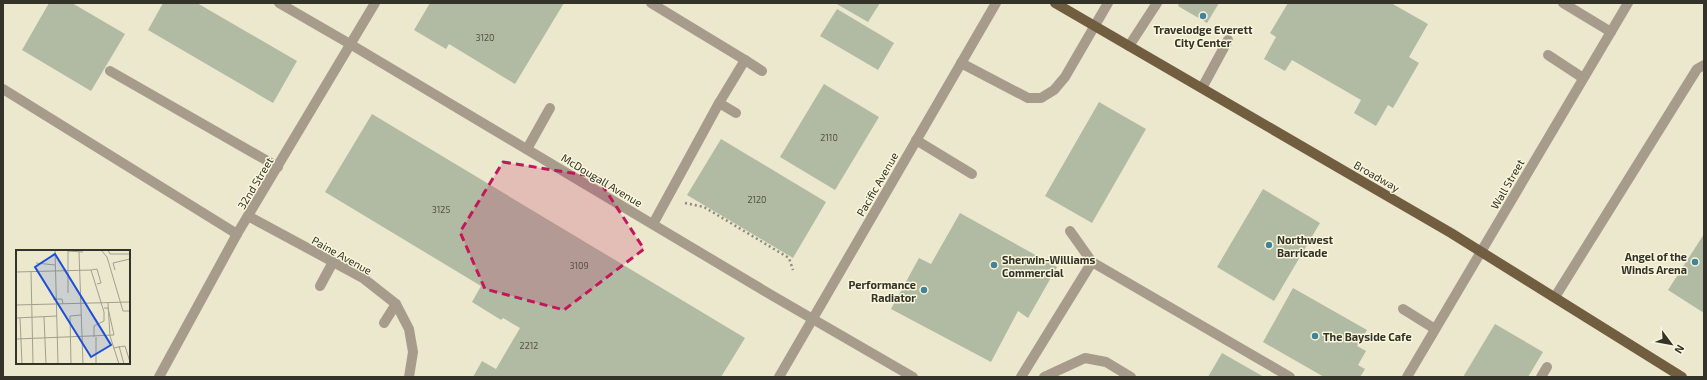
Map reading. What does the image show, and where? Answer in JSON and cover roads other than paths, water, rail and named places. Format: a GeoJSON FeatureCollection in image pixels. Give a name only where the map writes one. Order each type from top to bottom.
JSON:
{"type":"FeatureCollection","features":[{"type":"Feature","properties":{"kind":"main road","name":"Broadway"},"geometry":{"type":"LineString","coordinates":[[1055,3],[1481,251],[1682,377]]}},
{"type":"Feature","properties":{"kind":"street","name":"McDougall Avenue"},"geometry":{"type":"LineString","coordinates":[[279,3],[653,224],[901,374],[912,377]]}},
{"type":"Feature","properties":{"kind":"street","name":"32nd Street"},"geometry":{"type":"LineString","coordinates":[[159,377],[237,234],[375,3]]}},
{"type":"Feature","properties":{"kind":"street"},"geometry":{"type":"LineString","coordinates":[[651,3],[762,71]]}},
{"type":"Feature","properties":{"kind":"street","name":"Pacific Avenue"},"geometry":{"type":"LineString","coordinates":[[779,377],[996,3]]}},
{"type":"Feature","properties":{"kind":"street"},"geometry":{"type":"LineString","coordinates":[[961,63],[1028,98],[1041,98],[1054,90],[1065,78],[1108,3]]}},
{"type":"Feature","properties":{"kind":"street"},"geometry":{"type":"LineString","coordinates":[[1129,46],[1156,3]]}},
{"type":"Feature","properties":{"kind":"street"},"geometry":{"type":"LineString","coordinates":[[1563,3],[1611,32]]}},
{"type":"Feature","properties":{"kind":"street","name":"Wall Street"},"geometry":{"type":"LineString","coordinates":[[1407,377],[1628,3]]}},
{"type":"Feature","properties":{"kind":"street"},"geometry":{"type":"LineString","coordinates":[[1202,88],[1228,40]]}},
{"type":"Feature","properties":{"kind":"street"},"geometry":{"type":"LineString","coordinates":[[1548,56],[1584,78]]}},
{"type":"Feature","properties":{"kind":"street"},"geometry":{"type":"LineString","coordinates":[[653,224],[719,103],[745,60]]}},
{"type":"Feature","properties":{"kind":"street"},"geometry":{"type":"LineString","coordinates":[[1555,297],[1696,69],[1704,64]]}},
{"type":"Feature","properties":{"kind":"street"},"geometry":{"type":"LineString","coordinates":[[110,71],[278,166]]}},
{"type":"Feature","properties":{"kind":"street"},"geometry":{"type":"LineString","coordinates":[[3,89],[237,234]]}},
{"type":"Feature","properties":{"kind":"street"},"geometry":{"type":"LineString","coordinates":[[719,103],[736,112]]}},
{"type":"Feature","properties":{"kind":"street"},"geometry":{"type":"LineString","coordinates":[[527,149],[550,108]]}},
{"type":"Feature","properties":{"kind":"street"},"geometry":{"type":"LineString","coordinates":[[916,140],[972,174]]}},
{"type":"Feature","properties":{"kind":"street","name":"Paine Avenue"},"geometry":{"type":"LineString","coordinates":[[248,216],[363,278],[396,304],[409,329],[413,352],[409,377]]}},
{"type":"Feature","properties":{"kind":"street"},"geometry":{"type":"LineString","coordinates":[[1070,232],[1092,262],[1290,377]]}},
{"type":"Feature","properties":{"kind":"street"},"geometry":{"type":"LineString","coordinates":[[320,286],[333,262]]}},
{"type":"Feature","properties":{"kind":"street"},"geometry":{"type":"LineString","coordinates":[[1021,377],[1092,262]]}},
{"type":"Feature","properties":{"kind":"street"},"geometry":{"type":"LineString","coordinates":[[384,323],[396,304]]}},
{"type":"Feature","properties":{"kind":"street"},"geometry":{"type":"LineString","coordinates":[[1402,309],[1435,330]]}},
{"type":"Feature","properties":{"kind":"street"},"geometry":{"type":"LineString","coordinates":[[1044,377],[1085,358],[1106,362],[1131,377]]}},
{"type":"Feature","properties":{"kind":"street"},"geometry":{"type":"LineString","coordinates":[[1541,377],[1547,367]]}},
{"type":"Feature","properties":{"kind":"place","name":"Travelodge Everett City Center"},"geometry":{"type":"Point","coordinates":[1203,16]}},
{"type":"Feature","properties":{"kind":"place","name":"Northwest Barricade"},"geometry":{"type":"Point","coordinates":[1269,245]}},
{"type":"Feature","properties":{"kind":"place","name":"Angel of the Winds Arena"},"geometry":{"type":"Point","coordinates":[1695,262]}},
{"type":"Feature","properties":{"kind":"place","name":"Sherwin-Williams Commercial"},"geometry":{"type":"Point","coordinates":[994,265]}},
{"type":"Feature","properties":{"kind":"place","name":"Performance Radiator"},"geometry":{"type":"Point","coordinates":[924,290]}},
{"type":"Feature","properties":{"kind":"place","name":"The Bayside Cafe"},"geometry":{"type":"Point","coordinates":[1315,336]}}]}
